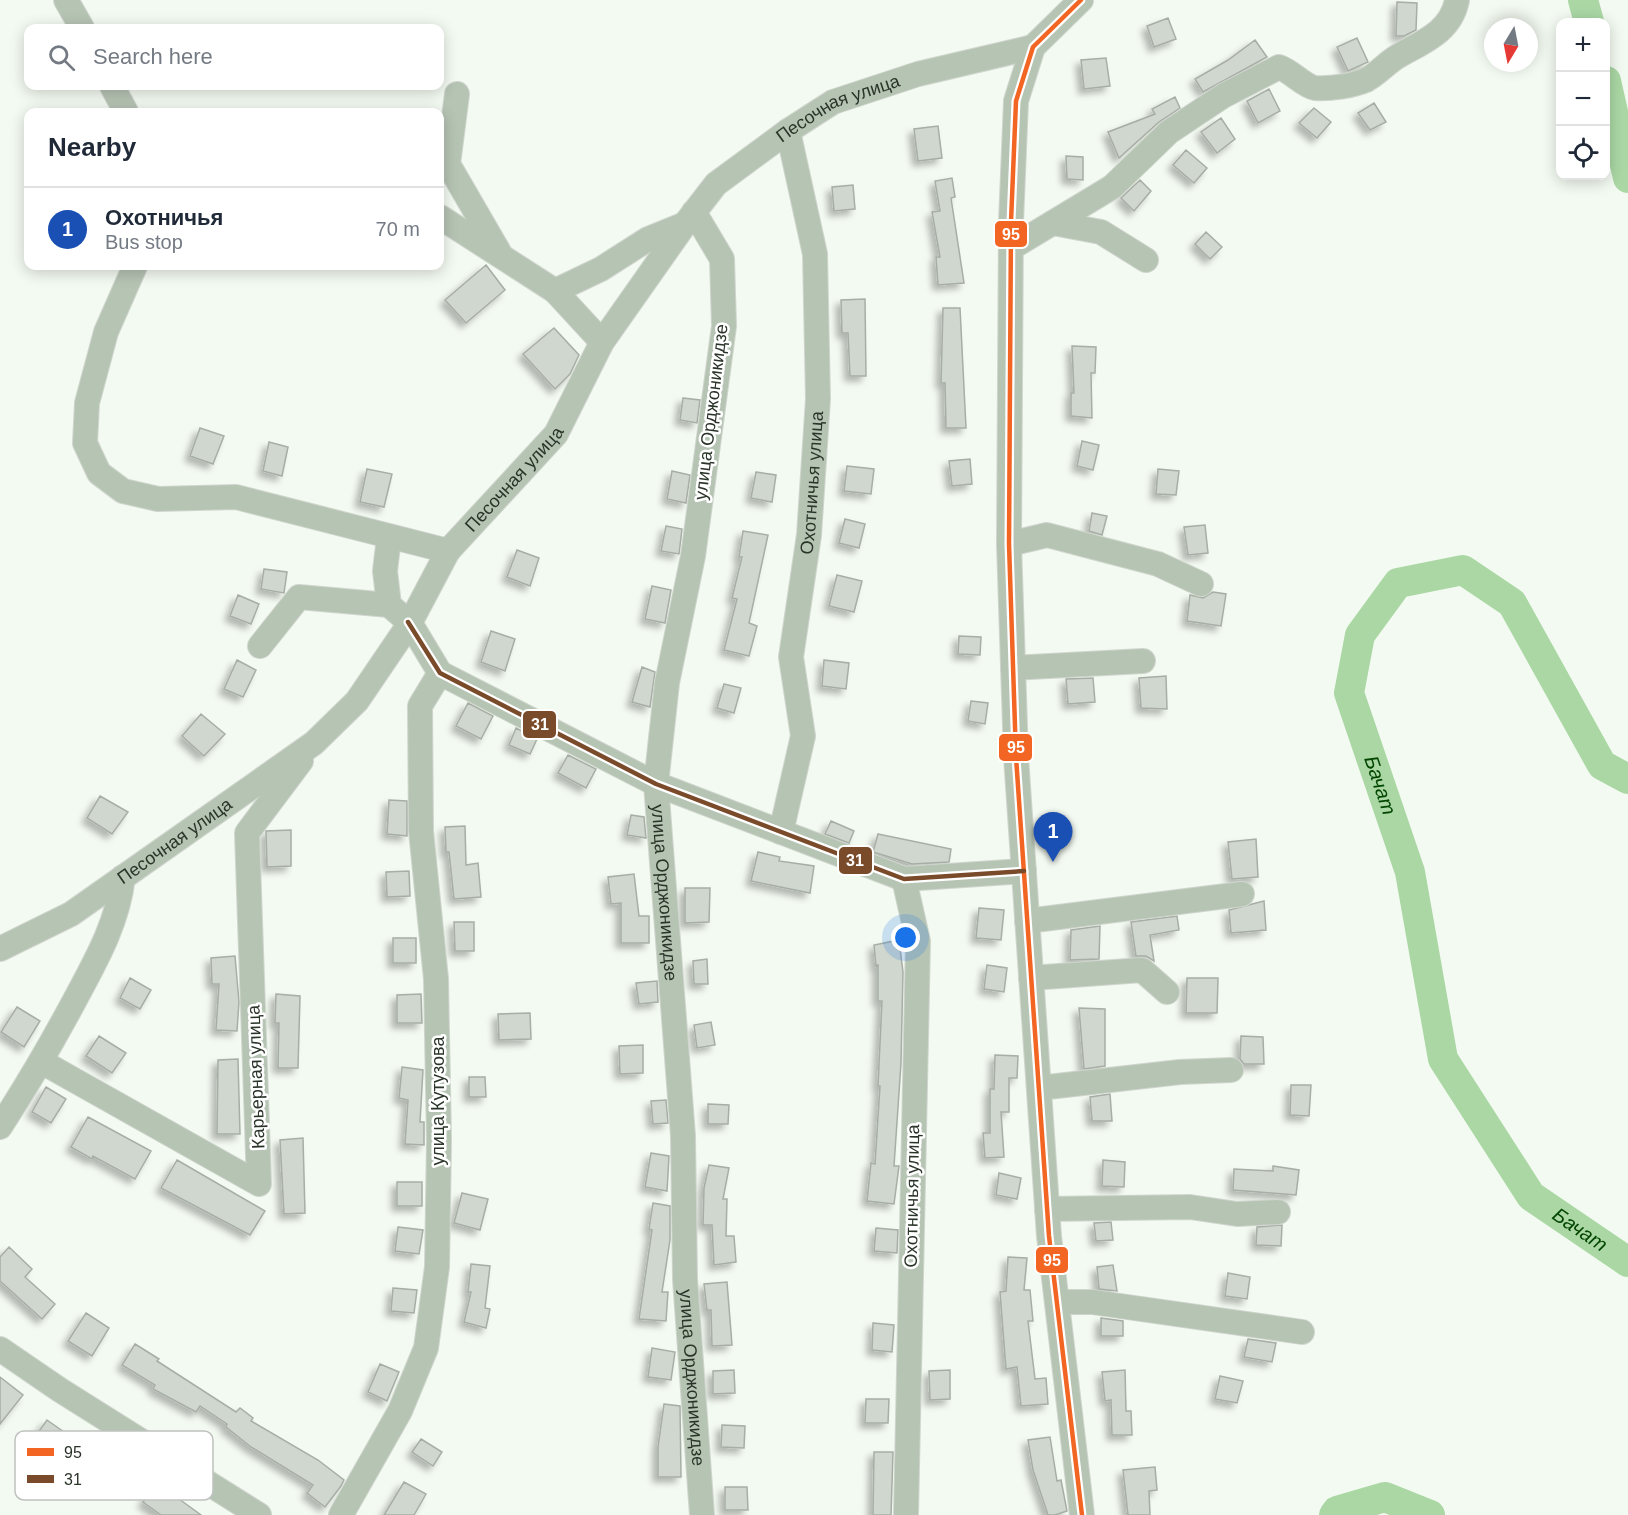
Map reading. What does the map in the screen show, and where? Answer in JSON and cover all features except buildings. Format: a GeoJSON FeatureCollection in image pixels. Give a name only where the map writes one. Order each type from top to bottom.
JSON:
{"type":"FeatureCollection","features":[{"type":"Feature","properties":{"kind":"street"},"geometry":{"type":"LineString","coordinates":[[66,0],[80,24]]}},
{"type":"Feature","properties":{"kind":"street"},"geometry":{"type":"LineString","coordinates":[[1081,0],[1075,3],[1034,47],[1016,101],[1011,248],[1009,544],[1024,871],[1047,1209],[1082,1515]]}},
{"type":"Feature","properties":{"kind":"street"},"geometry":{"type":"LineString","coordinates":[[1011,248],[1112,187],[1169,132],[1223,96],[1265,72],[1279,67],[1313,88],[1341,86],[1366,80],[1397,56],[1425,43],[1445,27],[1454,14],[1457,0]]}},
{"type":"Feature","properties":{"kind":"street","name":"Песочная улица"},"geometry":{"type":"LineString","coordinates":[[0,949],[71,914],[314,743],[357,701],[410,623],[448,551],[556,434],[602,342],[689,218],[716,184],[788,131],[833,102],[918,74],[1034,47]]}},
{"type":"Feature","properties":{"kind":"street"},"geometry":{"type":"LineString","coordinates":[[114,90],[124,108]]}},
{"type":"Feature","properties":{"kind":"street"},"geometry":{"type":"LineString","coordinates":[[457,94],[448,165],[500,254]]}},
{"type":"Feature","properties":{"kind":"street","name":"Охотничья улица"},"geometry":{"type":"LineString","coordinates":[[781,832],[803,736],[791,657],[808,535],[818,399],[815,254],[788,131]]}},
{"type":"Feature","properties":{"kind":"street"},"geometry":{"type":"LineString","coordinates":[[555,291],[601,269],[648,239],[689,218]]}},
{"type":"Feature","properties":{"kind":"street","name":"улица Орджоникидзе"},"geometry":{"type":"LineString","coordinates":[[689,218],[722,258],[724,326],[693,556],[667,683],[656,784],[683,1136],[685,1279],[702,1515]]}},
{"type":"Feature","properties":{"kind":"street"},"geometry":{"type":"LineString","coordinates":[[444,219],[555,291],[602,342]]}},
{"type":"Feature","properties":{"kind":"street"},"geometry":{"type":"LineString","coordinates":[[1053,222],[1101,232],[1146,260]]}},
{"type":"Feature","properties":{"kind":"street"},"geometry":{"type":"LineString","coordinates":[[133,270],[106,332],[87,403],[85,443],[99,473],[123,491],[158,499],[236,497],[448,551]]}},
{"type":"Feature","properties":{"kind":"street"},"geometry":{"type":"LineString","coordinates":[[1009,544],[1047,535],[1158,564],[1201,584]]}},
{"type":"Feature","properties":{"kind":"street"},"geometry":{"type":"LineString","coordinates":[[389,537],[385,571],[389,604]]}},
{"type":"Feature","properties":{"kind":"street"},"geometry":{"type":"LineString","coordinates":[[260,646],[299,597],[389,604],[410,623],[440,673],[656,784],[904,879],[1024,871]]}},
{"type":"Feature","properties":{"kind":"street"},"geometry":{"type":"LineString","coordinates":[[1013,669],[1143,661]]}},
{"type":"Feature","properties":{"kind":"street","name":"улица Кутузова"},"geometry":{"type":"LineString","coordinates":[[341,1515],[400,1412],[426,1348],[437,1267],[439,1141],[436,979],[421,831],[420,706],[440,673]]}},
{"type":"Feature","properties":{"kind":"street","name":"Карьерная улица"},"geometry":{"type":"LineString","coordinates":[[42,1062],[259,1184],[247,833],[314,743]]}},
{"type":"Feature","properties":{"kind":"street"},"geometry":{"type":"LineString","coordinates":[[0,1127],[42,1062],[107,941],[120,903],[123,877]]}},
{"type":"Feature","properties":{"kind":"street","name":"Охотничья улица"},"geometry":{"type":"LineString","coordinates":[[904,879],[918,941],[906,1515]]}},
{"type":"Feature","properties":{"kind":"street"},"geometry":{"type":"LineString","coordinates":[[1027,921],[1242,894]]}},
{"type":"Feature","properties":{"kind":"street"},"geometry":{"type":"LineString","coordinates":[[1031,978],[1142,970],[1167,992]]}},
{"type":"Feature","properties":{"kind":"street"},"geometry":{"type":"LineString","coordinates":[[1039,1088],[1180,1072],[1231,1070]]}},
{"type":"Feature","properties":{"kind":"street"},"geometry":{"type":"LineString","coordinates":[[1047,1209],[1169,1206],[1237,1214],[1278,1212]]}},
{"type":"Feature","properties":{"kind":"street"},"geometry":{"type":"LineString","coordinates":[[1057,1302],[1092,1302],[1302,1332]]}},
{"type":"Feature","properties":{"kind":"street"},"geometry":{"type":"LineString","coordinates":[[0,1349],[125,1431]]}},
{"type":"Feature","properties":{"kind":"street"},"geometry":{"type":"LineString","coordinates":[[213,1486],[259,1515]]}},
{"type":"Feature","properties":{"kind":"waterway","name":"Бачат"},"geometry":{"type":"LineString","coordinates":[[1583,0],[1588,18]]}},
{"type":"Feature","properties":{"kind":"waterway","name":"Бачат"},"geometry":{"type":"LineString","coordinates":[[1610,99],[1628,178]]}},
{"type":"Feature","properties":{"kind":"waterway","name":"Бачат"},"geometry":{"type":"LineString","coordinates":[[1628,779],[1602,765],[1512,603],[1463,570],[1398,583],[1360,635],[1349,693],[1410,872],[1443,1059],[1531,1196],[1628,1262]]}},
{"type":"Feature","properties":{"kind":"waterway","name":"Бачат"},"geometry":{"type":"LineString","coordinates":[[1334,1515],[1337,1511],[1385,1497],[1430,1515]]}},
{"type":"Feature","properties":{"kind":"transit line","name":"95"},"geometry":{"type":"LineString","coordinates":[[1081,0],[1033,47],[1016,101],[1011,222],[1009,544],[1016,757],[1049,1236],[1082,1515]]}},
{"type":"Feature","properties":{"kind":"transit line","name":"31"},"geometry":{"type":"LineString","coordinates":[[408,622],[440,673],[656,784],[904,879],[1024,871]]}},
{"type":"Feature","properties":{"kind":"place","name":"Охотничья"},"geometry":{"type":"Point","coordinates":[1053,862]}}]}
